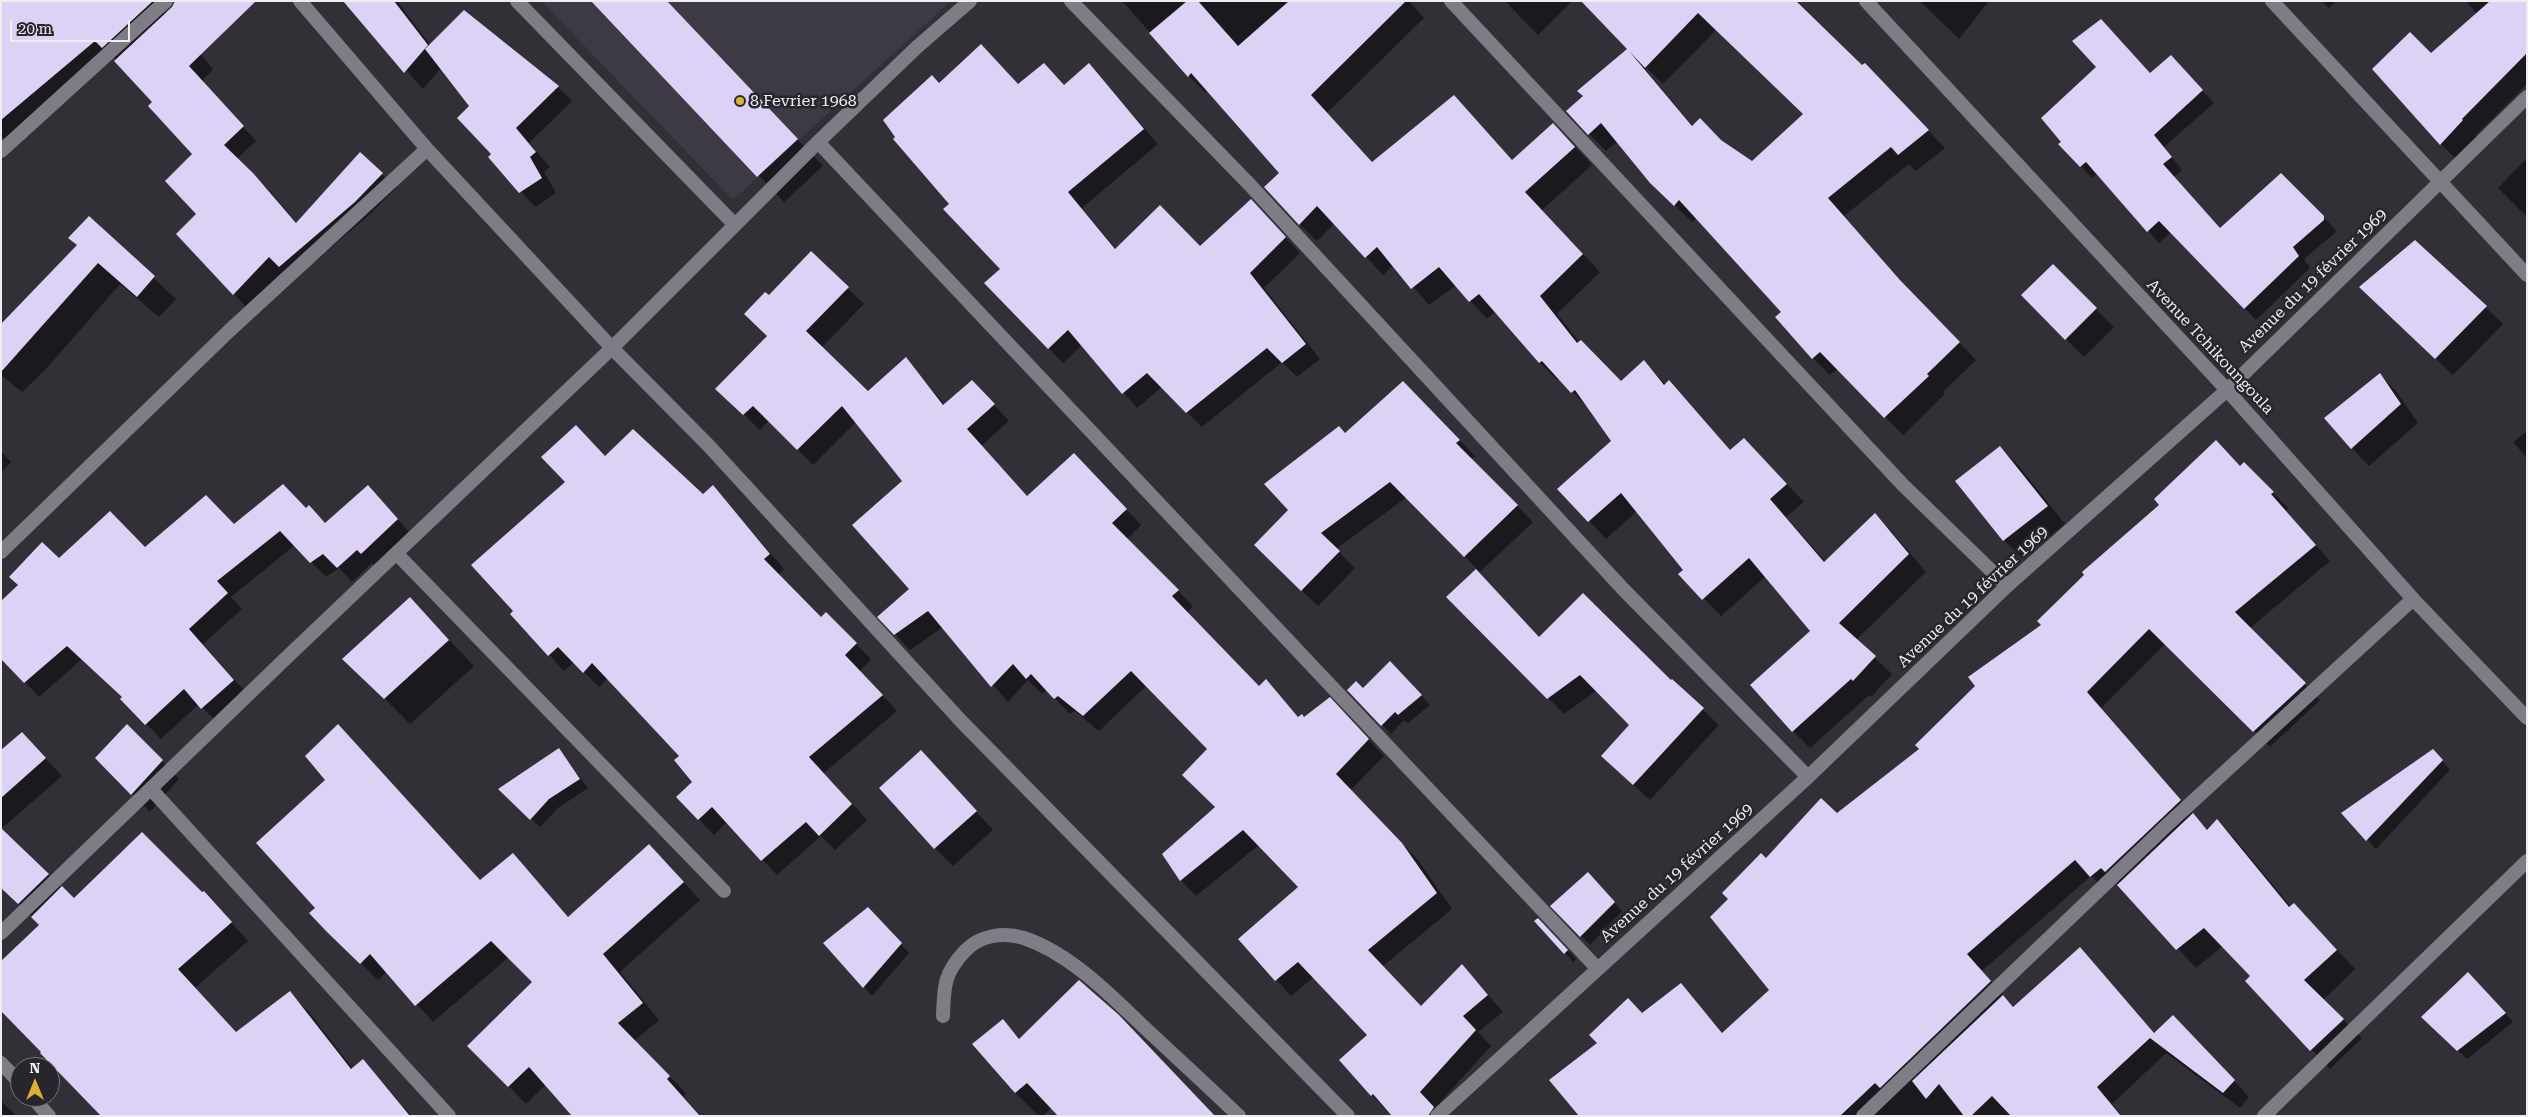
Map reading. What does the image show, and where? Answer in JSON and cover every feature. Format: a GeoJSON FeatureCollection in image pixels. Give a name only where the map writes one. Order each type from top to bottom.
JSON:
{"type":"FeatureCollection","features":[{"type":"Feature","properties":{"kind":"street"},"geometry":{"type":"LineString","coordinates":[[1,151],[166,1]]}},
{"type":"Feature","properties":{"kind":"street"},"geometry":{"type":"LineString","coordinates":[[300,1],[427,149],[612,348],[710,446],[961,721],[1348,1116]]}},
{"type":"Feature","properties":{"kind":"street"},"geometry":{"type":"LineString","coordinates":[[517,1],[735,225]]}},
{"type":"Feature","properties":{"kind":"street"},"geometry":{"type":"LineString","coordinates":[[1,933],[612,348],[818,142],[918,47],[970,1]]}},
{"type":"Feature","properties":{"kind":"street"},"geometry":{"type":"LineString","coordinates":[[1071,1],[1250,184],[1623,589],[1808,777]]}},
{"type":"Feature","properties":{"kind":"street"},"geometry":{"type":"LineString","coordinates":[[1451,1],[1903,485],[2007,586]]}},
{"type":"Feature","properties":{"kind":"street","name":"Avenue Tchikoungoula"},"geometry":{"type":"LineString","coordinates":[[1866,1],[2227,390],[2413,598],[2527,718]]}},
{"type":"Feature","properties":{"kind":"street"},"geometry":{"type":"LineString","coordinates":[[2272,1],[2527,275]]}},
{"type":"Feature","properties":{"kind":"street","name":"Avenue du 19 février 1969"},"geometry":{"type":"LineString","coordinates":[[1437,1116],[1808,777],[2007,586],[2227,390],[2527,97]]}},
{"type":"Feature","properties":{"kind":"street"},"geometry":{"type":"LineString","coordinates":[[818,142],[1298,648],[1597,968]]}},
{"type":"Feature","properties":{"kind":"street"},"geometry":{"type":"LineString","coordinates":[[1,552],[230,330],[427,149]]}},
{"type":"Feature","properties":{"kind":"street"},"geometry":{"type":"LineString","coordinates":[[397,554],[724,891]]}},
{"type":"Feature","properties":{"kind":"street"},"geometry":{"type":"LineString","coordinates":[[1863,1116],[2166,826],[2413,598]]}},
{"type":"Feature","properties":{"kind":"street"},"geometry":{"type":"LineString","coordinates":[[151,789],[448,1116]]}},
{"type":"Feature","properties":{"kind":"street"},"geometry":{"type":"LineString","coordinates":[[2264,1116],[2527,861]]}},
{"type":"Feature","properties":{"kind":"street"},"geometry":{"type":"LineString","coordinates":[[943,1016],[944,984],[949,971],[952,965],[974,941],[998,934],[1022,938],[1042,946],[1086,975],[1239,1116]]}},
{"type":"Feature","properties":{"kind":"street"},"geometry":{"type":"LineString","coordinates":[[1,1063],[10,1072]]}},
{"type":"Feature","properties":{"kind":"shaded area","name":"8 Fevrier 1968"},"geometry":{"type":"Polygon","coordinates":[[[541,1],[951,1],[733,200],[541,1]]]}},
{"type":"Feature","properties":{"kind":"building"},"geometry":{"type":"Polygon","coordinates":[[[1,1],[153,1],[102,48],[95,41],[1,120],[1,1]]]}},
{"type":"Feature","properties":{"kind":"building"},"geometry":{"type":"Polygon","coordinates":[[[175,1],[256,1],[189,66],[244,126],[224,145],[253,173],[296,223],[360,152],[383,173],[355,202],[279,267],[269,257],[233,295],[176,234],[196,214],[165,181],[192,154],[148,106],[152,102],[114,61],[172,7],[175,1]]]}},
{"type":"Feature","properties":{"kind":"building"},"geometry":{"type":"Polygon","coordinates":[[[343,1],[394,1],[428,45],[404,73],[343,1]]]}},
{"type":"Feature","properties":{"kind":"building"},"geometry":{"type":"Polygon","coordinates":[[[591,1],[667,1],[798,139],[757,177],[591,1]]]}},
{"type":"Feature","properties":{"kind":"building"},"geometry":{"type":"Polygon","coordinates":[[[1187,1],[1198,1],[1238,46],[1289,1],[1406,1],[1311,95],[1372,162],[1454,95],[1512,160],[1553,123],[1575,147],[1525,192],[1583,254],[1540,296],[1577,343],[1581,340],[1621,381],[1644,360],[1664,385],[1669,380],[1730,450],[1744,438],[1787,484],[1770,499],[1824,562],[1875,513],[1909,554],[1839,623],[1876,656],[1853,681],[1851,679],[1792,732],[1750,685],[1810,631],[1749,558],[1702,600],[1678,574],[1683,570],[1621,493],[1588,522],[1557,489],[1611,441],[1575,390],[1571,393],[1542,361],[1539,363],[1479,294],[1469,302],[1439,267],[1411,289],[1377,247],[1365,258],[1317,206],[1299,225],[1264,187],[1279,173],[1191,73],[1188,77],[1149,33],[1187,1]]]}},
{"type":"Feature","properties":{"kind":"building"},"geometry":{"type":"Polygon","coordinates":[[[1581,1],[1796,1],[1862,65],[1865,63],[1929,130],[1898,155],[1891,147],[1828,198],[1900,280],[1960,342],[1927,374],[1929,376],[1884,418],[1820,352],[1812,359],[1775,317],[1781,312],[1679,200],[1674,206],[1650,183],[1601,123],[1588,135],[1566,111],[1583,96],[1577,91],[1627,49],[1581,1]],[[1698,13],[1645,68],[1629,51],[1692,126],[1700,118],[1721,140],[1752,161],[1803,114],[1698,13]]]}},
{"type":"Feature","properties":{"kind":"building"},"geometry":{"type":"Polygon","coordinates":[[[2490,1],[2527,1],[2527,53],[2462,119],[2440,145],[2372,69],[2410,32],[2431,53],[2490,1]]]}},
{"type":"Feature","properties":{"kind":"building"},"geometry":{"type":"Polygon","coordinates":[[[464,10],[559,86],[516,128],[536,152],[530,157],[542,178],[519,193],[488,157],[491,154],[457,118],[469,106],[425,49],[464,10]]]}},
{"type":"Feature","properties":{"kind":"building"},"geometry":{"type":"Polygon","coordinates":[[[2101,19],[2150,73],[2171,55],[2203,90],[2154,135],[2172,157],[2163,164],[2220,228],[2281,173],[2324,216],[2324,220],[2293,247],[2299,256],[2244,309],[2159,221],[2147,232],[2086,162],[2080,167],[2058,144],[2061,142],[2041,118],[2096,67],[2072,41],[2101,19]]]}},
{"type":"Feature","properties":{"kind":"building"},"geometry":{"type":"Polygon","coordinates":[[[981,44],[1018,84],[1044,63],[1064,85],[1089,63],[1144,129],[1068,192],[1115,249],[1160,205],[1200,246],[1251,199],[1286,237],[1250,273],[1306,344],[1282,363],[1267,348],[1186,413],[1147,373],[1122,394],[1068,330],[1048,349],[984,283],[1000,269],[943,209],[949,204],[893,139],[895,137],[883,120],[932,75],[939,83],[981,44]]]}},
{"type":"Feature","properties":{"kind":"building"},"geometry":{"type":"Polygon","coordinates":[[[89,216],[155,276],[137,297],[98,263],[1,372],[1,324],[77,245],[68,238],[89,216]]]}},
{"type":"Feature","properties":{"kind":"building"},"geometry":{"type":"Polygon","coordinates":[[[2415,240],[2487,306],[2435,359],[2359,287],[2415,240]]]}},
{"type":"Feature","properties":{"kind":"building"},"geometry":{"type":"Polygon","coordinates":[[[811,251],[849,287],[806,331],[868,391],[906,357],[943,405],[972,380],[995,404],[967,429],[1027,496],[1074,453],[1127,509],[1112,523],[1179,590],[1172,596],[1259,686],[1266,679],[1298,717],[1302,714],[1304,717],[1330,697],[1369,739],[1336,774],[1402,843],[1437,893],[1368,950],[1421,1006],[1462,964],[1488,995],[1463,1016],[1476,1030],[1420,1092],[1434,1107],[1428,1116],[1392,1116],[1373,1094],[1371,1096],[1339,1060],[1367,1035],[1298,962],[1275,981],[1238,939],[1298,887],[1243,830],[1180,881],[1162,854],[1215,807],[1182,775],[1207,749],[1131,671],[1083,716],[1058,696],[1054,699],[1031,674],[1026,679],[1013,664],[991,687],[928,611],[894,635],[877,617],[909,589],[852,525],[902,481],[842,406],[797,450],[753,406],[743,415],[715,389],[767,336],[744,314],[765,292],[769,295],[811,251]]]}},
{"type":"Feature","properties":{"kind":"building"},"geometry":{"type":"Polygon","coordinates":[[[2053,264],[2097,308],[2065,340],[2021,295],[2053,264]]]}},
{"type":"Feature","properties":{"kind":"building"},"geometry":{"type":"Polygon","coordinates":[[[2380,373],[2401,404],[2351,449],[2324,418],[2380,373]]]}},
{"type":"Feature","properties":{"kind":"building"},"geometry":{"type":"Polygon","coordinates":[[[1403,381],[1460,440],[1456,443],[1518,505],[1464,557],[1390,482],[1321,533],[1340,551],[1301,591],[1254,545],[1288,510],[1264,484],[1339,426],[1345,433],[1403,381]]]}},
{"type":"Feature","properties":{"kind":"building"},"geometry":{"type":"Polygon","coordinates":[[[576,425],[605,456],[633,429],[703,494],[713,485],[770,554],[764,559],[821,617],[826,612],[857,643],[845,655],[883,695],[809,757],[852,804],[819,836],[806,822],[761,861],[712,807],[698,820],[676,797],[692,782],[674,760],[679,756],[592,663],[583,673],[558,647],[548,656],[510,614],[513,611],[471,565],[565,482],[541,457],[576,425]]]}},
{"type":"Feature","properties":{"kind":"building"},"geometry":{"type":"Polygon","coordinates":[[[2216,440],[2240,466],[2244,462],[2274,492],[2271,494],[2316,545],[2235,612],[2306,683],[2253,732],[2149,629],[2087,692],[2181,800],[2105,872],[2101,868],[2090,877],[2075,860],[1967,954],[1991,981],[1880,1088],[1875,1083],[1840,1116],[1579,1116],[1549,1080],[1597,1043],[1589,1035],[1628,998],[1642,1013],[1681,983],[1722,1033],[1769,990],[1710,917],[1728,899],[1722,893],[1761,853],[1766,858],[1821,798],[1837,813],[1919,749],[1915,745],[1975,686],[1968,677],[2041,625],[2037,621],[2084,575],[2082,572],[2159,505],[2154,499],[2216,440]]]}},
{"type":"Feature","properties":{"kind":"building"},"geometry":{"type":"Polygon","coordinates":[[[2000,446],[2048,506],[2003,541],[1955,481],[2000,446]]]}},
{"type":"Feature","properties":{"kind":"building"},"geometry":{"type":"Polygon","coordinates":[[[283,484],[306,508],[309,505],[325,523],[368,485],[398,519],[361,554],[357,550],[337,568],[323,554],[310,563],[280,531],[217,581],[228,593],[189,629],[234,680],[201,709],[184,689],[145,725],[120,699],[122,697],[67,646],[24,683],[1,659],[1,601],[18,585],[9,577],[42,542],[59,558],[110,511],[145,547],[206,495],[234,524],[283,484]]]}},
{"type":"Feature","properties":{"kind":"building"},"geometry":{"type":"Polygon","coordinates":[[[1476,569],[1539,637],[1583,593],[1671,680],[1704,708],[1633,785],[1601,756],[1629,725],[1580,675],[1547,699],[1446,597],[1476,569]]]}},
{"type":"Feature","properties":{"kind":"building"},"geometry":{"type":"Polygon","coordinates":[[[410,597],[449,640],[384,699],[342,659],[410,597]]]}},
{"type":"Feature","properties":{"kind":"building"},"geometry":{"type":"Polygon","coordinates":[[[1390,661],[1422,695],[1398,715],[1395,712],[1381,726],[1347,690],[1356,681],[1363,688],[1390,661]]]}},
{"type":"Feature","properties":{"kind":"building"},"geometry":{"type":"Polygon","coordinates":[[[127,724],[163,760],[131,795],[95,758],[127,724]]]}},
{"type":"Feature","properties":{"kind":"building"},"geometry":{"type":"Polygon","coordinates":[[[338,724],[480,880],[513,853],[568,917],[649,844],[684,882],[603,954],[643,1003],[618,1023],[670,1076],[667,1079],[700,1116],[572,1116],[529,1067],[508,1087],[467,1046],[532,982],[491,941],[415,1006],[370,954],[360,964],[309,913],[315,908],[256,843],[325,780],[305,756],[338,724]]]}},
{"type":"Feature","properties":{"kind":"building"},"geometry":{"type":"Polygon","coordinates":[[[22,732],[46,758],[1,798],[1,750],[22,732]]]}},
{"type":"Feature","properties":{"kind":"building"},"geometry":{"type":"Polygon","coordinates":[[[559,748],[580,779],[549,799],[530,820],[498,789],[559,748]]]}},
{"type":"Feature","properties":{"kind":"building"},"geometry":{"type":"Polygon","coordinates":[[[2433,749],[2443,760],[2366,841],[2341,813],[2433,749]]]}},
{"type":"Feature","properties":{"kind":"building"},"geometry":{"type":"Polygon","coordinates":[[[921,750],[977,811],[934,849],[879,788],[921,750]]]}},
{"type":"Feature","properties":{"kind":"building"},"geometry":{"type":"Polygon","coordinates":[[[2193,813],[2207,830],[2217,819],[2289,907],[2294,903],[2337,950],[2304,980],[2344,1019],[2310,1051],[2245,981],[2250,976],[2204,928],[2176,950],[2117,885],[2193,813]]]}},
{"type":"Feature","properties":{"kind":"building"},"geometry":{"type":"Polygon","coordinates":[[[1,828],[49,874],[18,904],[1,888],[1,828]]]}},
{"type":"Feature","properties":{"kind":"building"},"geometry":{"type":"Polygon","coordinates":[[[142,832],[202,892],[204,891],[232,922],[178,969],[236,1032],[290,991],[351,1069],[363,1059],[410,1116],[101,1116],[60,1074],[60,1057],[44,1057],[1,1011],[1,961],[39,925],[31,917],[62,886],[74,898],[142,832]]]}},
{"type":"Feature","properties":{"kind":"building"},"geometry":{"type":"Polygon","coordinates":[[[1588,872],[1615,902],[1580,937],[1550,906],[1588,872]]]}},
{"type":"Feature","properties":{"kind":"building"},"geometry":{"type":"Polygon","coordinates":[[[868,907],[902,943],[863,988],[823,943],[868,907]]]}},
{"type":"Feature","properties":{"kind":"building"},"geometry":{"type":"Polygon","coordinates":[[[1538,918],[1568,950],[1564,954],[1534,921],[1538,918]]]}},
{"type":"Feature","properties":{"kind":"building"},"geometry":{"type":"Polygon","coordinates":[[[2080,947],[2154,1033],[2173,1015],[2235,1080],[2223,1093],[2150,1038],[2097,1087],[2121,1116],[2011,1116],[1992,1096],[1971,1116],[1964,1116],[1939,1084],[1926,1099],[1912,1081],[2003,995],[2013,1007],[2080,947]]]}},
{"type":"Feature","properties":{"kind":"building"},"geometry":{"type":"Polygon","coordinates":[[[2468,972],[2506,1013],[2457,1051],[2421,1017],[2468,972]]]}},
{"type":"Feature","properties":{"kind":"building"},"geometry":{"type":"Polygon","coordinates":[[[1079,980],[1119,1015],[1215,1116],[1058,1116],[1027,1083],[1015,1093],[972,1044],[1003,1019],[1019,1039],[1079,980]]]}},
{"type":"Feature","properties":{"kind":"place","name":"8 Fevrier 1968"},"geometry":{"type":"Point","coordinates":[740,101]}}]}
